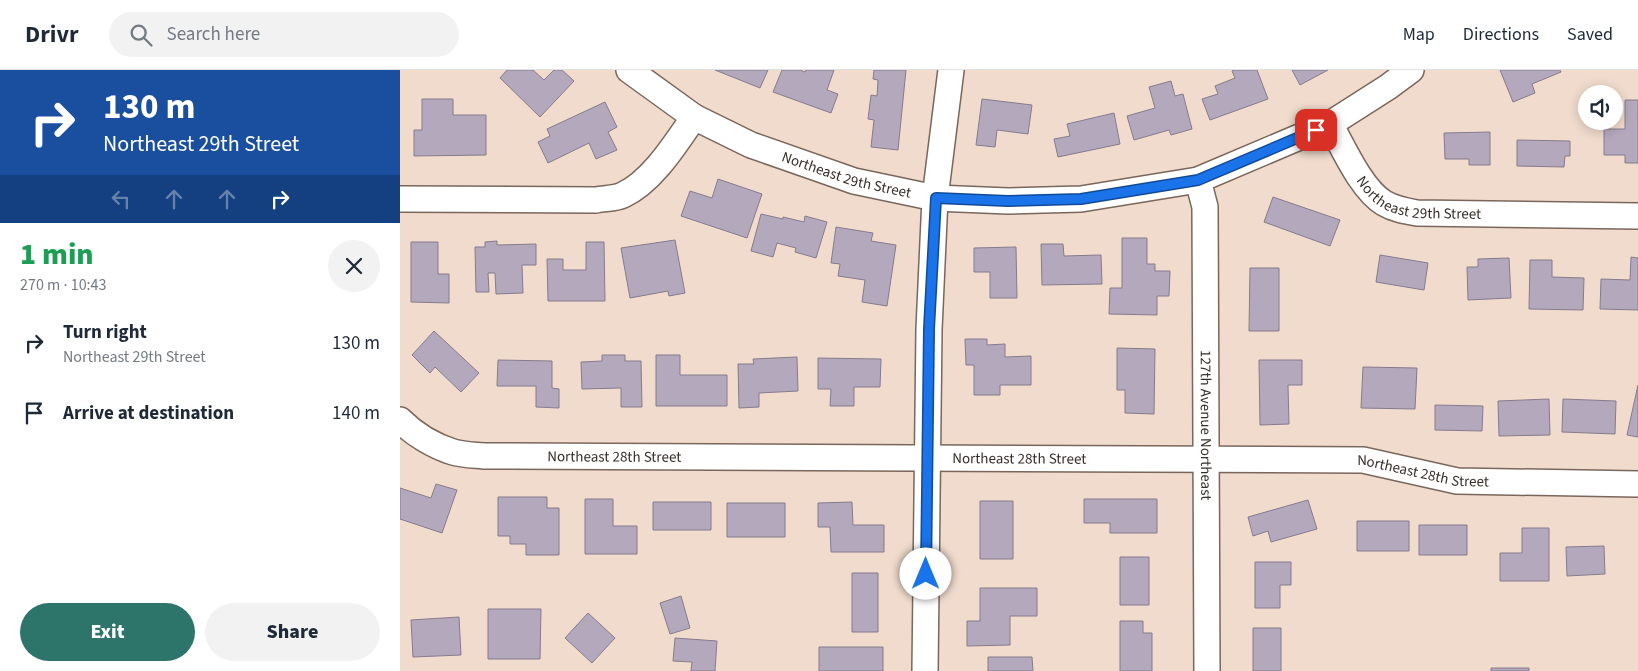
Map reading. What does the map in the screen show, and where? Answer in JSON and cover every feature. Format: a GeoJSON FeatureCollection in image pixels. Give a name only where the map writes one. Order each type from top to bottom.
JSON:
{"type":"FeatureCollection","features":[{"type":"Feature","properties":{"kind":"street","name":"Northeast 29th Street"},"geometry":{"type":"LineString","coordinates":[[629,70],[694,118],[751,145],[854,181],[936,198],[1008,201],[1081,199],[1198,180],[1330,124],[1368,190],[1399,210],[1417,213],[1638,216]]}},
{"type":"Feature","properties":{"kind":"street"},"geometry":{"type":"LineString","coordinates":[[925,671],[929,329],[936,198],[951,70]]}},
{"type":"Feature","properties":{"kind":"street"},"geometry":{"type":"LineString","coordinates":[[1330,124],[1388,88],[1410,70]]}},
{"type":"Feature","properties":{"kind":"street"},"geometry":{"type":"LineString","coordinates":[[400,199],[596,200],[622,196],[644,180],[662,162],[694,118]]}},
{"type":"Feature","properties":{"kind":"street","name":"127th Avenue Northeast"},"geometry":{"type":"LineString","coordinates":[[1198,180],[1205,207],[1207,671]]}},
{"type":"Feature","properties":{"kind":"street","name":"Northeast 28th Street"},"geometry":{"type":"LineString","coordinates":[[403,423],[430,442],[454,453],[484,456],[1207,461],[1363,460],[1457,481],[1638,484]]}},
{"type":"Feature","properties":{"kind":"building"},"geometry":{"type":"Polygon","coordinates":[[[507,70],[533,70],[544,80],[554,70],[562,70],[574,81],[540,117],[500,78],[507,70]]]}},
{"type":"Feature","properties":{"kind":"building"},"geometry":{"type":"Polygon","coordinates":[[[715,70],[768,70],[760,88],[715,70]]]}},
{"type":"Feature","properties":{"kind":"building"},"geometry":{"type":"Polygon","coordinates":[[[782,70],[800,70],[805,72],[806,70],[834,70],[827,90],[838,94],[831,113],[773,92],[782,70]]]}},
{"type":"Feature","properties":{"kind":"building"},"geometry":{"type":"Polygon","coordinates":[[[874,70],[906,70],[898,150],[871,147],[874,120],[868,119],[871,95],[877,96],[878,80],[873,79],[874,70]]]}},
{"type":"Feature","properties":{"kind":"building"},"geometry":{"type":"Polygon","coordinates":[[[1257,70],[1268,99],[1210,120],[1202,99],[1218,94],[1215,86],[1235,78],[1232,71],[1257,70]]]}},
{"type":"Feature","properties":{"kind":"building"},"geometry":{"type":"Polygon","coordinates":[[[1292,70],[1328,70],[1300,85],[1292,70]]]}},
{"type":"Feature","properties":{"kind":"building"},"geometry":{"type":"Polygon","coordinates":[[[1500,70],[1560,70],[1561,72],[1532,84],[1535,93],[1513,102],[1500,70]]]}},
{"type":"Feature","properties":{"kind":"building"},"geometry":{"type":"Polygon","coordinates":[[[1171,81],[1175,96],[1183,94],[1192,129],[1171,135],[1169,130],[1134,140],[1127,116],[1155,108],[1149,87],[1171,81]]]}},
{"type":"Feature","properties":{"kind":"building"},"geometry":{"type":"Polygon","coordinates":[[[422,99],[453,99],[453,115],[486,115],[486,155],[414,156],[414,130],[422,130],[422,99]]]}},
{"type":"Feature","properties":{"kind":"building"},"geometry":{"type":"Polygon","coordinates":[[[982,99],[1032,105],[1028,134],[997,130],[995,147],[976,145],[982,99]]]}},
{"type":"Feature","properties":{"kind":"building"},"geometry":{"type":"Polygon","coordinates":[[[1625,100],[1638,100],[1638,163],[1625,163],[1625,155],[1604,155],[1604,130],[1625,129],[1625,100]]]}},
{"type":"Feature","properties":{"kind":"building"},"geometry":{"type":"Polygon","coordinates":[[[605,102],[617,127],[608,132],[617,150],[596,159],[589,143],[548,163],[538,142],[550,136],[547,129],[605,102]]]}},
{"type":"Feature","properties":{"kind":"building"},"geometry":{"type":"Polygon","coordinates":[[[1114,113],[1120,144],[1058,157],[1054,139],[1070,136],[1067,124],[1114,113]]]}},
{"type":"Feature","properties":{"kind":"building"},"geometry":{"type":"Polygon","coordinates":[[[1490,132],[1490,165],[1469,165],[1469,159],[1445,159],[1444,133],[1490,132]]]}},
{"type":"Feature","properties":{"kind":"building"},"geometry":{"type":"Polygon","coordinates":[[[1517,140],[1570,141],[1570,156],[1565,156],[1564,167],[1517,166],[1517,140]]]}},
{"type":"Feature","properties":{"kind":"building"},"geometry":{"type":"Polygon","coordinates":[[[718,179],[762,194],[747,238],[681,216],[690,191],[712,198],[718,179]]]}},
{"type":"Feature","properties":{"kind":"building"},"geometry":{"type":"Polygon","coordinates":[[[1273,197],[1340,220],[1330,246],[1264,222],[1273,197]]]}},
{"type":"Feature","properties":{"kind":"building"},"geometry":{"type":"Polygon","coordinates":[[[761,214],[804,222],[805,216],[827,222],[816,258],[795,252],[796,248],[777,243],[773,257],[751,251],[761,214]]]}},
{"type":"Feature","properties":{"kind":"building"},"geometry":{"type":"Polygon","coordinates":[[[836,227],[873,233],[871,241],[896,245],[887,306],[862,302],[865,280],[838,276],[840,264],[831,263],[836,227]]]}},
{"type":"Feature","properties":{"kind":"building"},"geometry":{"type":"Polygon","coordinates":[[[1122,238],[1147,238],[1147,264],[1155,264],[1155,271],[1170,271],[1169,296],[1157,296],[1157,315],[1109,314],[1110,288],[1122,288],[1122,238]]]}},
{"type":"Feature","properties":{"kind":"building"},"geometry":{"type":"Polygon","coordinates":[[[675,240],[685,293],[669,296],[668,291],[630,298],[621,248],[675,240]]]}},
{"type":"Feature","properties":{"kind":"building"},"geometry":{"type":"Polygon","coordinates":[[[497,241],[497,245],[536,244],[536,265],[522,265],[523,293],[496,294],[495,273],[488,273],[489,292],[476,292],[475,247],[485,247],[485,242],[497,241]]]}},
{"type":"Feature","properties":{"kind":"building"},"geometry":{"type":"Polygon","coordinates":[[[411,242],[438,242],[438,274],[449,274],[449,303],[411,302],[411,242]]]}},
{"type":"Feature","properties":{"kind":"building"},"geometry":{"type":"Polygon","coordinates":[[[586,242],[604,242],[605,301],[548,301],[547,259],[563,259],[563,270],[586,270],[586,242]]]}},
{"type":"Feature","properties":{"kind":"building"},"geometry":{"type":"Polygon","coordinates":[[[1041,244],[1063,244],[1064,256],[1101,255],[1102,284],[1042,285],[1041,244]]]}},
{"type":"Feature","properties":{"kind":"building"},"geometry":{"type":"Polygon","coordinates":[[[1016,247],[1017,298],[990,298],[990,272],[974,272],[974,248],[1016,247]]]}},
{"type":"Feature","properties":{"kind":"building"},"geometry":{"type":"Polygon","coordinates":[[[1380,255],[1428,263],[1424,290],[1376,282],[1380,255]]]}},
{"type":"Feature","properties":{"kind":"building"},"geometry":{"type":"Polygon","coordinates":[[[1631,257],[1638,258],[1638,310],[1600,309],[1601,279],[1630,280],[1631,257]]]}},
{"type":"Feature","properties":{"kind":"building"},"geometry":{"type":"Polygon","coordinates":[[[1509,258],[1511,298],[1468,300],[1467,267],[1478,267],[1478,259],[1509,258]]]}},
{"type":"Feature","properties":{"kind":"building"},"geometry":{"type":"Polygon","coordinates":[[[1530,260],[1552,260],[1552,277],[1584,278],[1583,310],[1529,309],[1530,260]]]}},
{"type":"Feature","properties":{"kind":"building"},"geometry":{"type":"Polygon","coordinates":[[[1250,268],[1279,268],[1279,331],[1249,331],[1250,268]]]}},
{"type":"Feature","properties":{"kind":"building"},"geometry":{"type":"Polygon","coordinates":[[[434,331],[479,373],[461,392],[435,367],[430,373],[412,355],[434,331]]]}},
{"type":"Feature","properties":{"kind":"building"},"geometry":{"type":"Polygon","coordinates":[[[965,339],[987,339],[987,345],[1005,344],[1005,357],[1031,356],[1031,385],[1000,385],[1000,395],[974,395],[974,365],[966,365],[965,339]]]}},
{"type":"Feature","properties":{"kind":"building"},"geometry":{"type":"Polygon","coordinates":[[[1117,348],[1155,349],[1154,414],[1125,413],[1125,390],[1117,390],[1117,348]]]}},
{"type":"Feature","properties":{"kind":"building"},"geometry":{"type":"Polygon","coordinates":[[[602,355],[625,355],[625,361],[641,361],[642,407],[621,407],[621,388],[582,389],[581,362],[602,361],[602,355]]]}},
{"type":"Feature","properties":{"kind":"building"},"geometry":{"type":"Polygon","coordinates":[[[656,355],[680,355],[680,375],[727,375],[727,406],[656,406],[656,355]]]}},
{"type":"Feature","properties":{"kind":"building"},"geometry":{"type":"Polygon","coordinates":[[[797,357],[798,391],[759,393],[759,407],[739,408],[738,364],[754,364],[753,359],[797,357]]]}},
{"type":"Feature","properties":{"kind":"building"},"geometry":{"type":"Polygon","coordinates":[[[818,358],[881,359],[880,387],[854,387],[854,406],[830,406],[831,389],[818,389],[818,358]]]}},
{"type":"Feature","properties":{"kind":"building"},"geometry":{"type":"Polygon","coordinates":[[[498,360],[552,361],[552,388],[559,389],[559,408],[536,407],[536,386],[497,386],[498,360]]]}},
{"type":"Feature","properties":{"kind":"building"},"geometry":{"type":"Polygon","coordinates":[[[1259,360],[1302,360],[1302,385],[1288,385],[1289,424],[1260,425],[1259,360]]]}},
{"type":"Feature","properties":{"kind":"building"},"geometry":{"type":"Polygon","coordinates":[[[1363,367],[1417,368],[1415,409],[1361,408],[1363,367]]]}},
{"type":"Feature","properties":{"kind":"building"},"geometry":{"type":"Polygon","coordinates":[[[1638,385],[1638,437],[1627,435],[1638,385]]]}},
{"type":"Feature","properties":{"kind":"building"},"geometry":{"type":"Polygon","coordinates":[[[1549,399],[1550,435],[1499,436],[1498,401],[1549,399]]]}},
{"type":"Feature","properties":{"kind":"building"},"geometry":{"type":"Polygon","coordinates":[[[1563,399],[1616,401],[1615,434],[1562,432],[1563,399]]]}},
{"type":"Feature","properties":{"kind":"building"},"geometry":{"type":"Polygon","coordinates":[[[1435,405],[1483,406],[1482,431],[1435,430],[1435,405]]]}},
{"type":"Feature","properties":{"kind":"building"},"geometry":{"type":"Polygon","coordinates":[[[436,484],[457,490],[442,533],[400,519],[400,488],[431,498],[436,484]]]}},
{"type":"Feature","properties":{"kind":"building"},"geometry":{"type":"Polygon","coordinates":[[[498,497],[547,497],[547,508],[559,508],[559,555],[526,555],[526,544],[510,544],[510,536],[498,536],[498,497]]]}},
{"type":"Feature","properties":{"kind":"building"},"geometry":{"type":"Polygon","coordinates":[[[585,499],[613,499],[613,526],[637,526],[637,554],[585,554],[585,499]]]}},
{"type":"Feature","properties":{"kind":"building"},"geometry":{"type":"Polygon","coordinates":[[[1084,499],[1157,499],[1157,533],[1110,533],[1110,523],[1084,523],[1084,499]]]}},
{"type":"Feature","properties":{"kind":"building"},"geometry":{"type":"Polygon","coordinates":[[[1308,500],[1317,529],[1271,542],[1268,531],[1253,536],[1248,517],[1308,500]]]}},
{"type":"Feature","properties":{"kind":"building"},"geometry":{"type":"Polygon","coordinates":[[[980,501],[1013,501],[1013,559],[980,559],[980,501]]]}},
{"type":"Feature","properties":{"kind":"building"},"geometry":{"type":"Polygon","coordinates":[[[653,502],[711,502],[711,530],[653,530],[653,502]]]}},
{"type":"Feature","properties":{"kind":"building"},"geometry":{"type":"Polygon","coordinates":[[[852,502],[853,525],[884,525],[884,552],[831,552],[830,527],[818,527],[818,503],[852,502]]]}},
{"type":"Feature","properties":{"kind":"building"},"geometry":{"type":"Polygon","coordinates":[[[727,503],[785,503],[785,537],[727,537],[727,503]]]}},
{"type":"Feature","properties":{"kind":"building"},"geometry":{"type":"Polygon","coordinates":[[[1357,521],[1409,521],[1409,551],[1357,551],[1357,521]]]}},
{"type":"Feature","properties":{"kind":"building"},"geometry":{"type":"Polygon","coordinates":[[[1419,525],[1467,525],[1467,555],[1419,555],[1419,525]]]}},
{"type":"Feature","properties":{"kind":"building"},"geometry":{"type":"Polygon","coordinates":[[[1522,528],[1549,528],[1549,581],[1500,581],[1500,553],[1522,553],[1522,528]]]}},
{"type":"Feature","properties":{"kind":"building"},"geometry":{"type":"Polygon","coordinates":[[[1604,546],[1605,574],[1567,576],[1566,547],[1604,546]]]}},
{"type":"Feature","properties":{"kind":"building"},"geometry":{"type":"Polygon","coordinates":[[[1120,557],[1149,557],[1149,605],[1120,605],[1120,557]]]}},
{"type":"Feature","properties":{"kind":"building"},"geometry":{"type":"Polygon","coordinates":[[[1255,562],[1291,562],[1291,585],[1280,585],[1280,608],[1255,608],[1255,562]]]}},
{"type":"Feature","properties":{"kind":"building"},"geometry":{"type":"Polygon","coordinates":[[[852,573],[878,573],[878,632],[852,632],[852,573]]]}},
{"type":"Feature","properties":{"kind":"building"},"geometry":{"type":"Polygon","coordinates":[[[980,588],[1037,588],[1037,616],[1010,616],[1010,645],[967,646],[967,621],[980,621],[980,588]]]}},
{"type":"Feature","properties":{"kind":"building"},"geometry":{"type":"Polygon","coordinates":[[[681,596],[690,628],[670,634],[660,603],[681,596]]]}},
{"type":"Feature","properties":{"kind":"building"},"geometry":{"type":"Polygon","coordinates":[[[488,609],[541,609],[540,659],[488,659],[488,609]]]}},
{"type":"Feature","properties":{"kind":"building"},"geometry":{"type":"Polygon","coordinates":[[[588,613],[615,638],[592,663],[565,638],[588,613]]]}},
{"type":"Feature","properties":{"kind":"building"},"geometry":{"type":"Polygon","coordinates":[[[459,617],[461,655],[413,657],[411,620],[459,617]]]}},
{"type":"Feature","properties":{"kind":"building"},"geometry":{"type":"Polygon","coordinates":[[[1120,621],[1143,621],[1143,633],[1152,633],[1152,671],[1120,671],[1120,621]]]}},
{"type":"Feature","properties":{"kind":"building"},"geometry":{"type":"Polygon","coordinates":[[[1253,628],[1281,628],[1281,671],[1253,671],[1253,628]]]}},
{"type":"Feature","properties":{"kind":"building"},"geometry":{"type":"Polygon","coordinates":[[[675,638],[717,641],[715,671],[691,671],[692,662],[673,661],[675,638]]]}},
{"type":"Feature","properties":{"kind":"building"},"geometry":{"type":"Polygon","coordinates":[[[819,647],[883,647],[883,671],[819,671],[819,647]]]}},
{"type":"Feature","properties":{"kind":"building"},"geometry":{"type":"Polygon","coordinates":[[[988,657],[1032,657],[1033,671],[988,671],[988,657]]]}},
{"type":"Feature","properties":{"kind":"building"},"geometry":{"type":"Polygon","coordinates":[[[1491,668],[1529,668],[1529,671],[1491,671],[1491,668]]]}},
{"type":"Feature","properties":{"kind":"route"},"geometry":{"type":"LineString","coordinates":[[926,574],[929,329],[936,198],[1008,201],[1081,199],[1198,180],[1316,130]]}}]}
